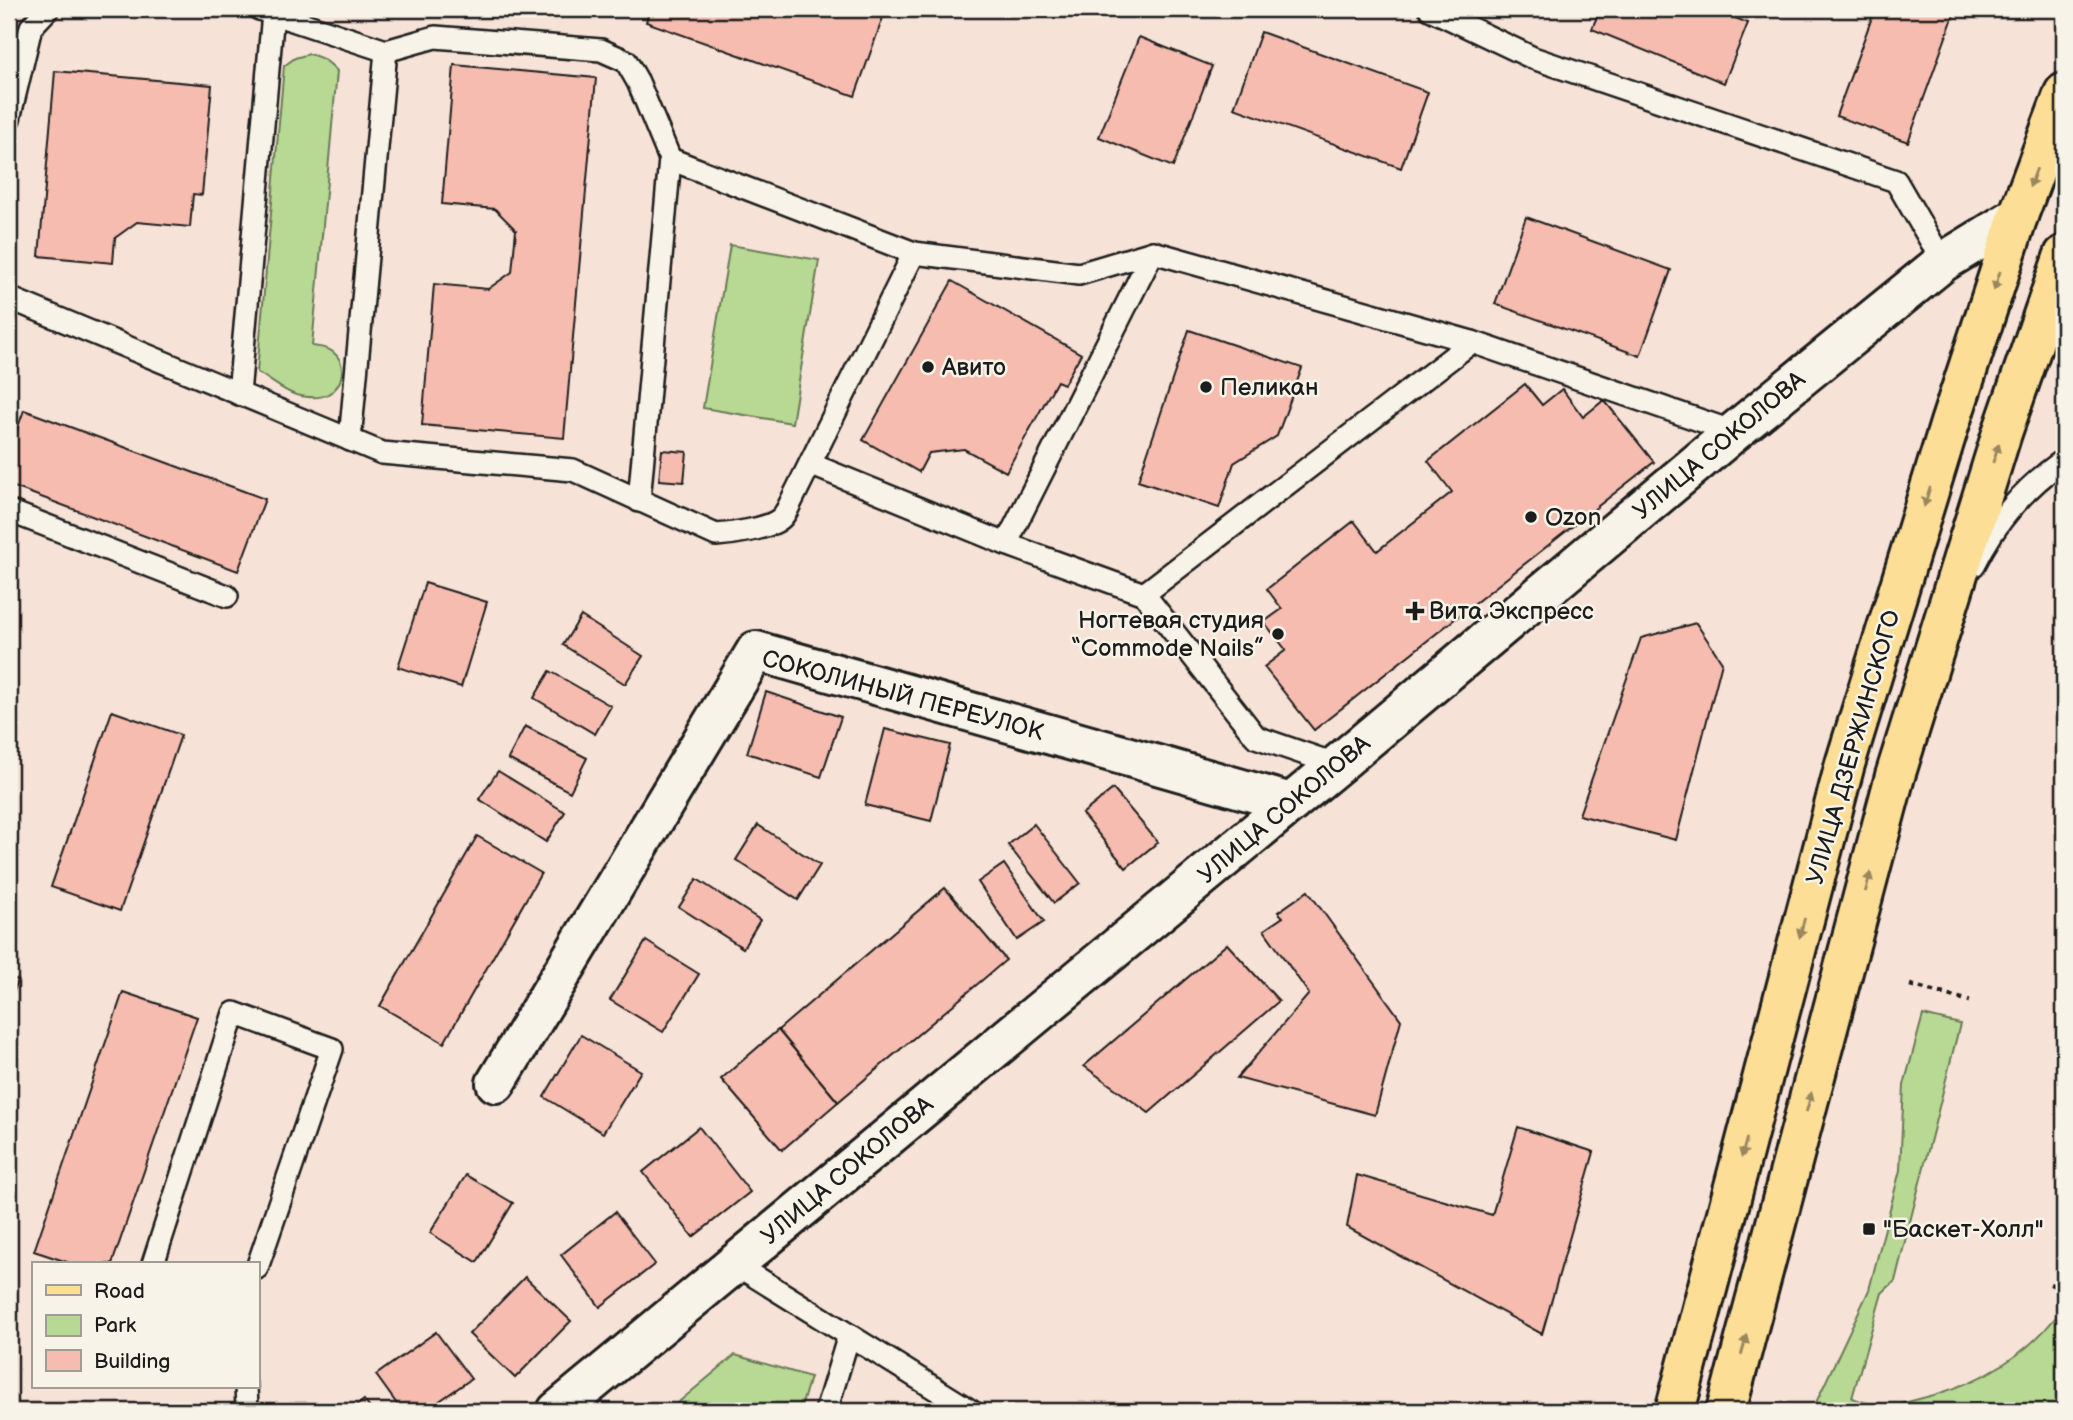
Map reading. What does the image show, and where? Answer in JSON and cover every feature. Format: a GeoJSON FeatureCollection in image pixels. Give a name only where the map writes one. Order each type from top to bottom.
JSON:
{"type":"FeatureCollection","features":[{"type":"Feature","properties":{"kind":"main road","name":"УЛИЦА ДЗЕРЖИНСКОГО"},"geometry":{"type":"LineString","coordinates":[[1675,1411],[1845,764],[1950,423],[2018,216],[2064,93]]}},
{"type":"Feature","properties":{"kind":"main road","name":"УЛИЦА ДЗЕРЖИНСКОГО"},"geometry":{"type":"LineString","coordinates":[[1726,1411],[1895,776],[2002,433],[2064,255]]}},
{"type":"Feature","properties":{"kind":"street","name":"УЛИЦА СОКОЛОВА"},"geometry":{"type":"LineString","coordinates":[[559,1410],[1734,432],[1942,262],[2018,216]]}},
{"type":"Feature","properties":{"kind":"street","name":"СОКОЛИНЫЙ ПЕРЕУЛОК"},"geometry":{"type":"LineString","coordinates":[[496,1083],[757,650],[1291,803]]}},
{"type":"Feature","properties":{"kind":"lane"},"geometry":{"type":"LineString","coordinates":[[9,119],[31,27],[48,9]]}},
{"type":"Feature","properties":{"kind":"lane"},"geometry":{"type":"LineString","coordinates":[[1430,9],[1533,58],[1896,181],[1942,262]]}},
{"type":"Feature","properties":{"kind":"lane"},"geometry":{"type":"LineString","coordinates":[[239,394],[266,11],[386,51],[435,37],[601,50],[626,61],[638,82],[670,159],[639,501]]}},
{"type":"Feature","properties":{"kind":"lane"},"geometry":{"type":"LineString","coordinates":[[350,440],[386,51]]}},
{"type":"Feature","properties":{"kind":"lane"},"geometry":{"type":"LineString","coordinates":[[670,159],[914,253],[1079,274],[1153,252],[1472,342],[1734,432]]}},
{"type":"Feature","properties":{"kind":"lane"},"geometry":{"type":"LineString","coordinates":[[1006,544],[1153,252]]}},
{"type":"Feature","properties":{"kind":"lane"},"geometry":{"type":"LineString","coordinates":[[9,298],[382,453],[573,470],[716,535],[769,524],[780,519],[787,510],[914,253]]}},
{"type":"Feature","properties":{"kind":"lane"},"geometry":{"type":"LineString","coordinates":[[1144,594],[1472,342]]}},
{"type":"Feature","properties":{"kind":"lane"},"geometry":{"type":"LineString","coordinates":[[1937,639],[1977,559],[2005,514],[2040,477],[2064,460]]}},
{"type":"Feature","properties":{"kind":"lane"},"geometry":{"type":"LineString","coordinates":[[810,464],[1006,544],[1144,594],[1256,737],[1337,765]]}},
{"type":"Feature","properties":{"kind":"lane"},"geometry":{"type":"LineString","coordinates":[[9,511],[227,596]]}},
{"type":"Feature","properties":{"kind":"lane"},"geometry":{"type":"LineString","coordinates":[[154,1262],[234,1013],[332,1049],[259,1262]]}},
{"type":"Feature","properties":{"kind":"lane"},"geometry":{"type":"LineString","coordinates":[[735,1264],[971,1411]]}},
{"type":"Feature","properties":{"kind":"lane"},"geometry":{"type":"LineString","coordinates":[[826,1411],[849,1335]]}},
{"type":"Feature","properties":{"kind":"lane"},"geometry":{"type":"LineString","coordinates":[[244,1411],[247,1407],[246,1388]]}},
{"type":"Feature","properties":{"kind":"path"},"geometry":{"type":"LineString","coordinates":[[1910,985],[1970,1001]]}},
{"type":"Feature","properties":{"kind":"path"},"geometry":{"type":"LineString","coordinates":[[2050,1283],[2064,1289]]}},
{"type":"Feature","properties":{"kind":"green space"},"geometry":{"type":"Polygon","coordinates":[[[309,54],[324,60],[337,71],[312,346],[333,352],[342,368],[340,380],[333,390],[325,396],[312,397],[291,393],[257,372],[284,66],[295,58],[309,54]]]}},
{"type":"Feature","properties":{"kind":"green space"},"geometry":{"type":"Polygon","coordinates":[[[730,245],[819,260],[792,423],[703,408],[730,245]]]}},
{"type":"Feature","properties":{"kind":"green space"},"geometry":{"type":"Polygon","coordinates":[[[1923,1015],[1960,1024],[1895,1281],[1882,1293],[1852,1398],[1889,1407],[1937,1394],[1979,1378],[2034,1340],[2064,1306],[2064,1411],[1812,1411],[1869,1290],[1900,1170],[1904,1085],[1923,1015]]]}},
{"type":"Feature","properties":{"kind":"green space"},"geometry":{"type":"Polygon","coordinates":[[[735,1355],[810,1377],[800,1411],[668,1411],[735,1355]]]}},
{"type":"Feature","properties":{"kind":"building"},"geometry":{"type":"Polygon","coordinates":[[[650,9],[886,9],[855,96],[646,22],[650,9]]]}},
{"type":"Feature","properties":{"kind":"building"},"geometry":{"type":"Polygon","coordinates":[[[1600,9],[1713,9],[1748,23],[1724,83],[1592,29],[1600,9]]]}},
{"type":"Feature","properties":{"kind":"building"},"geometry":{"type":"Polygon","coordinates":[[[1875,9],[1956,9],[1908,142],[1836,116],[1875,9]]]}},
{"type":"Feature","properties":{"kind":"building"},"geometry":{"type":"Polygon","coordinates":[[[1261,32],[1428,92],[1401,168],[1234,108],[1261,32]]]}},
{"type":"Feature","properties":{"kind":"building"},"geometry":{"type":"Polygon","coordinates":[[[1139,37],[1212,66],[1173,167],[1099,137],[1139,37]]]}},
{"type":"Feature","properties":{"kind":"building"},"geometry":{"type":"Polygon","coordinates":[[[454,65],[596,78],[564,438],[422,425],[434,284],[488,289],[512,272],[516,230],[495,209],[442,204],[454,65]]]}},
{"type":"Feature","properties":{"kind":"building"},"geometry":{"type":"Polygon","coordinates":[[[55,71],[212,85],[202,195],[193,194],[190,227],[137,222],[115,238],[113,263],[39,256],[55,71]]]}},
{"type":"Feature","properties":{"kind":"building"},"geometry":{"type":"Polygon","coordinates":[[[1526,217],[1671,270],[1640,356],[1495,304],[1526,217]]]}},
{"type":"Feature","properties":{"kind":"building"},"geometry":{"type":"Polygon","coordinates":[[[952,281],[1081,354],[1064,384],[1057,381],[1006,472],[964,449],[929,453],[919,472],[863,440],[952,281]]]}},
{"type":"Feature","properties":{"kind":"building"},"geometry":{"type":"Polygon","coordinates":[[[1189,330],[1302,368],[1277,436],[1234,463],[1219,508],[1138,481],[1189,330]]]}},
{"type":"Feature","properties":{"kind":"building"},"geometry":{"type":"Polygon","coordinates":[[[1525,384],[1542,405],[1562,389],[1583,417],[1604,400],[1654,462],[1314,730],[1264,667],[1286,650],[1264,622],[1282,609],[1267,589],[1354,521],[1377,551],[1452,492],[1428,461],[1525,384]]]}},
{"type":"Feature","properties":{"kind":"building"},"geometry":{"type":"Polygon","coordinates":[[[24,410],[265,499],[238,571],[9,485],[9,452],[24,410]]]}},
{"type":"Feature","properties":{"kind":"building"},"geometry":{"type":"Polygon","coordinates":[[[662,450],[687,452],[684,482],[659,480],[662,450]]]}},
{"type":"Feature","properties":{"kind":"building"},"geometry":{"type":"Polygon","coordinates":[[[425,583],[487,602],[461,687],[398,667],[425,583]]]}},
{"type":"Feature","properties":{"kind":"building"},"geometry":{"type":"Polygon","coordinates":[[[581,616],[643,656],[625,684],[563,645],[581,616]]]}},
{"type":"Feature","properties":{"kind":"building"},"geometry":{"type":"Polygon","coordinates":[[[1696,623],[1722,662],[1676,840],[1579,815],[1641,638],[1696,623]]]}},
{"type":"Feature","properties":{"kind":"building"},"geometry":{"type":"Polygon","coordinates":[[[550,671],[611,706],[595,734],[534,698],[550,671]]]}},
{"type":"Feature","properties":{"kind":"building"},"geometry":{"type":"Polygon","coordinates":[[[766,692],[841,717],[821,777],[747,753],[766,692]]]}},
{"type":"Feature","properties":{"kind":"building"},"geometry":{"type":"Polygon","coordinates":[[[112,711],[181,735],[120,911],[51,887],[112,711]]]}},
{"type":"Feature","properties":{"kind":"building"},"geometry":{"type":"Polygon","coordinates":[[[525,726],[587,758],[570,792],[508,759],[525,726]]]}},
{"type":"Feature","properties":{"kind":"building"},"geometry":{"type":"Polygon","coordinates":[[[885,729],[950,745],[931,821],[865,805],[885,729]]]}},
{"type":"Feature","properties":{"kind":"building"},"geometry":{"type":"Polygon","coordinates":[[[498,771],[565,812],[546,842],[479,799],[498,771]]]}},
{"type":"Feature","properties":{"kind":"building"},"geometry":{"type":"Polygon","coordinates":[[[1113,789],[1158,842],[1126,868],[1082,814],[1113,789]]]}},
{"type":"Feature","properties":{"kind":"building"},"geometry":{"type":"Polygon","coordinates":[[[1034,824],[1080,883],[1054,903],[1008,845],[1034,824]]]}},
{"type":"Feature","properties":{"kind":"building"},"geometry":{"type":"Polygon","coordinates":[[[758,825],[820,865],[798,900],[736,860],[758,825]]]}},
{"type":"Feature","properties":{"kind":"building"},"geometry":{"type":"Polygon","coordinates":[[[477,836],[541,873],[444,1043],[380,1006],[477,836]]]}},
{"type":"Feature","properties":{"kind":"building"},"geometry":{"type":"Polygon","coordinates":[[[1004,864],[1044,922],[1017,940],[978,882],[1004,864]]]}},
{"type":"Feature","properties":{"kind":"building"},"geometry":{"type":"Polygon","coordinates":[[[697,879],[760,920],[743,948],[679,907],[697,879]]]}},
{"type":"Feature","properties":{"kind":"building"},"geometry":{"type":"Polygon","coordinates":[[[945,888],[1006,960],[838,1102],[778,1030],[945,888]]]}},
{"type":"Feature","properties":{"kind":"building"},"geometry":{"type":"Polygon","coordinates":[[[1308,891],[1401,1020],[1375,1115],[1237,1078],[1309,994],[1264,930],[1283,917],[1278,912],[1308,891]]]}},
{"type":"Feature","properties":{"kind":"building"},"geometry":{"type":"Polygon","coordinates":[[[646,941],[699,974],[663,1032],[610,1000],[646,941]]]}},
{"type":"Feature","properties":{"kind":"building"},"geometry":{"type":"Polygon","coordinates":[[[1227,944],[1279,1001],[1149,1113],[1084,1066],[1227,944]]]}},
{"type":"Feature","properties":{"kind":"building"},"geometry":{"type":"Polygon","coordinates":[[[9,977],[18,980],[9,1005],[9,977]]]}},
{"type":"Feature","properties":{"kind":"building"},"geometry":{"type":"Polygon","coordinates":[[[123,992],[197,1017],[113,1262],[67,1262],[34,1251],[123,992]]]}},
{"type":"Feature","properties":{"kind":"building"},"geometry":{"type":"Polygon","coordinates":[[[778,1030],[838,1102],[782,1150],[721,1079],[778,1030]]]}},
{"type":"Feature","properties":{"kind":"building"},"geometry":{"type":"Polygon","coordinates":[[[581,1035],[641,1071],[603,1133],[544,1097],[581,1035]]]}},
{"type":"Feature","properties":{"kind":"building"},"geometry":{"type":"Polygon","coordinates":[[[699,1127],[750,1192],[693,1237],[643,1172],[699,1127]]]}},
{"type":"Feature","properties":{"kind":"building"},"geometry":{"type":"Polygon","coordinates":[[[1518,1127],[1594,1152],[1542,1334],[1347,1227],[1357,1175],[1492,1215],[1518,1127]]]}},
{"type":"Feature","properties":{"kind":"building"},"geometry":{"type":"Polygon","coordinates":[[[466,1175],[513,1203],[477,1262],[430,1233],[466,1175]]]}},
{"type":"Feature","properties":{"kind":"building"},"geometry":{"type":"Polygon","coordinates":[[[615,1212],[655,1264],[600,1307],[561,1255],[615,1212]]]}},
{"type":"Feature","properties":{"kind":"building"},"geometry":{"type":"Polygon","coordinates":[[[525,1277],[571,1321],[515,1378],[469,1334],[525,1277]]]}},
{"type":"Feature","properties":{"kind":"building"},"geometry":{"type":"Polygon","coordinates":[[[436,1332],[471,1379],[425,1411],[402,1411],[376,1375],[436,1332]]]}},
{"type":"Feature","properties":{"kind":"building"},"geometry":{"type":"Polygon","coordinates":[[[364,1400],[372,1411],[350,1411],[364,1400]]]}},
{"type":"Feature","properties":{"kind":"place","name":"Авито"},"geometry":{"type":"Point","coordinates":[928,367]}},
{"type":"Feature","properties":{"kind":"place","name":"Пеликан"},"geometry":{"type":"Point","coordinates":[1206,387]}},
{"type":"Feature","properties":{"kind":"place","name":"Ozon"},"geometry":{"type":"Point","coordinates":[1531,517]}},
{"type":"Feature","properties":{"kind":"place","name":"Вита Экспресс"},"geometry":{"type":"Point","coordinates":[1415,611]}},
{"type":"Feature","properties":{"kind":"place","name":"Ногтевая студия “Commode Nails”"},"geometry":{"type":"Point","coordinates":[1278,634]}},
{"type":"Feature","properties":{"kind":"place","name":"\"Баскет-Холл\""},"geometry":{"type":"Point","coordinates":[1869,1229]}}]}
